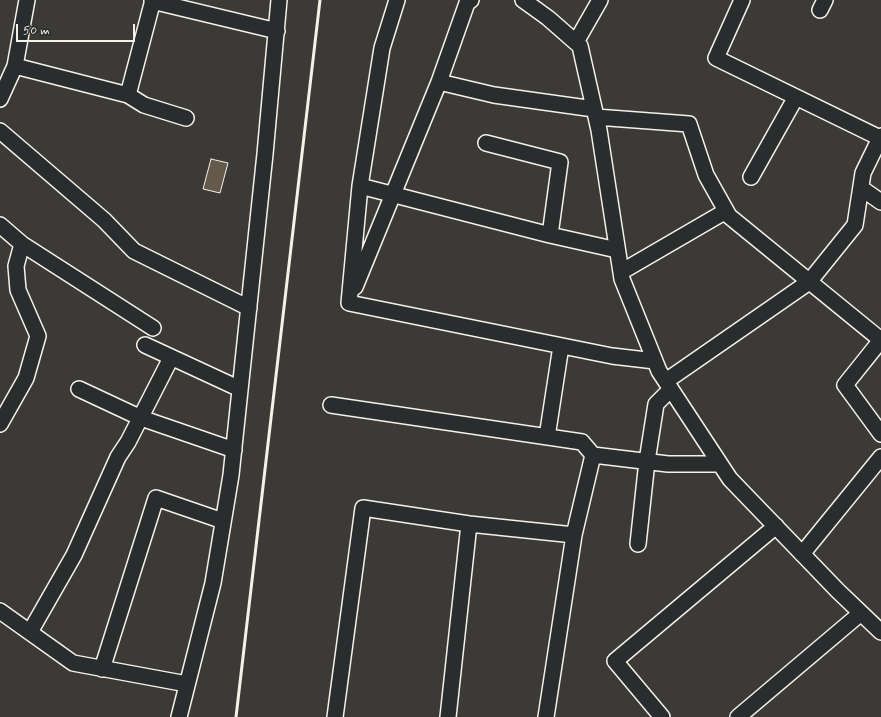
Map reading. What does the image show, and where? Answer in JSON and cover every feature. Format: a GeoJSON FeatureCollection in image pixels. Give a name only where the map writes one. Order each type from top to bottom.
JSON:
{"type":"FeatureCollection","features":[{"type":"Feature","properties":{"kind":"street"},"geometry":{"type":"LineString","coordinates":[[1,93],[15,66],[27,0]]}},
{"type":"Feature","properties":{"kind":"street"},"geometry":{"type":"LineString","coordinates":[[128,95],[152,0],[277,31]]}},
{"type":"Feature","properties":{"kind":"street"},"geometry":{"type":"LineString","coordinates":[[179,717],[213,583],[231,475],[279,0]]}},
{"type":"Feature","properties":{"kind":"street"},"geometry":{"type":"LineString","coordinates":[[349,303],[360,186],[382,48],[397,0]]}},
{"type":"Feature","properties":{"kind":"street"},"geometry":{"type":"LineString","coordinates":[[349,303],[439,82],[467,3],[471,0]]}},
{"type":"Feature","properties":{"kind":"street"},"geometry":{"type":"LineString","coordinates":[[523,0],[548,18],[580,46],[595,113],[622,279],[655,361],[730,478],[802,554],[881,632]]}},
{"type":"Feature","properties":{"kind":"street"},"geometry":{"type":"LineString","coordinates":[[576,42],[600,0]]}},
{"type":"Feature","properties":{"kind":"street"},"geometry":{"type":"LineString","coordinates":[[638,544],[647,461],[656,404],[669,385],[809,282],[855,225],[863,173],[881,137],[716,58],[742,0]]}},
{"type":"Feature","properties":{"kind":"street"},"geometry":{"type":"LineString","coordinates":[[15,66],[128,95],[144,105],[186,118]]}},
{"type":"Feature","properties":{"kind":"street"},"geometry":{"type":"LineString","coordinates":[[439,82],[494,95],[595,113],[688,124],[706,175],[729,216],[881,340],[845,385],[881,434]]}},
{"type":"Feature","properties":{"kind":"street"},"geometry":{"type":"LineString","coordinates":[[751,178],[796,97]]}},
{"type":"Feature","properties":{"kind":"street"},"geometry":{"type":"LineString","coordinates":[[0,131],[104,220],[134,251],[249,308]]}},
{"type":"Feature","properties":{"kind":"street"},"geometry":{"type":"LineString","coordinates":[[486,143],[560,162],[550,235]]}},
{"type":"Feature","properties":{"kind":"street"},"geometry":{"type":"LineString","coordinates":[[360,186],[550,235],[617,250]]}},
{"type":"Feature","properties":{"kind":"street"},"geometry":{"type":"LineString","coordinates":[[861,188],[881,202]]}},
{"type":"Feature","properties":{"kind":"street"},"geometry":{"type":"LineString","coordinates":[[621,272],[726,211]]}},
{"type":"Feature","properties":{"kind":"street"},"geometry":{"type":"LineString","coordinates":[[0,225],[22,244],[153,328]]}},
{"type":"Feature","properties":{"kind":"street"},"geometry":{"type":"LineString","coordinates":[[0,424],[26,378],[38,336],[18,290],[16,266],[22,244]]}},
{"type":"Feature","properties":{"kind":"street"},"geometry":{"type":"LineString","coordinates":[[349,303],[612,356],[655,361]]}},
{"type":"Feature","properties":{"kind":"street"},"geometry":{"type":"LineString","coordinates":[[145,345],[240,389]]}},
{"type":"Feature","properties":{"kind":"street"},"geometry":{"type":"LineString","coordinates":[[547,437],[561,346]]}},
{"type":"Feature","properties":{"kind":"street"},"geometry":{"type":"LineString","coordinates":[[30,632],[74,555],[118,457],[128,442],[171,358]]}},
{"type":"Feature","properties":{"kind":"street"},"geometry":{"type":"LineString","coordinates":[[80,389],[140,418],[234,450]]}},
{"type":"Feature","properties":{"kind":"street"},"geometry":{"type":"LineString","coordinates":[[330,405],[582,442],[593,454],[668,464],[720,464]]}},
{"type":"Feature","properties":{"kind":"street"},"geometry":{"type":"LineString","coordinates":[[546,717],[574,535],[593,454]]}},
{"type":"Feature","properties":{"kind":"street"},"geometry":{"type":"LineString","coordinates":[[802,554],[881,457]]}},
{"type":"Feature","properties":{"kind":"street"},"geometry":{"type":"LineString","coordinates":[[102,669],[156,498],[223,521]]}},
{"type":"Feature","properties":{"kind":"street"},"geometry":{"type":"LineString","coordinates":[[335,717],[363,508],[469,524],[574,535]]}},
{"type":"Feature","properties":{"kind":"street"},"geometry":{"type":"LineString","coordinates":[[448,717],[469,524]]}},
{"type":"Feature","properties":{"kind":"street"},"geometry":{"type":"LineString","coordinates":[[662,717],[616,661],[776,526]]}},
{"type":"Feature","properties":{"kind":"street"},"geometry":{"type":"LineString","coordinates":[[0,611],[73,663],[187,684]]}},
{"type":"Feature","properties":{"kind":"street"},"geometry":{"type":"LineString","coordinates":[[738,717],[861,613]]}},
{"type":"Feature","properties":{"kind":"building"},"geometry":{"type":"Polygon","coordinates":[[[211,159],[228,163],[220,193],[203,189],[211,159]]]}},
{"type":"Feature","properties":{"kind":"railway"},"geometry":{"type":"LineString","coordinates":[[236,717],[320,0]]}}]}
